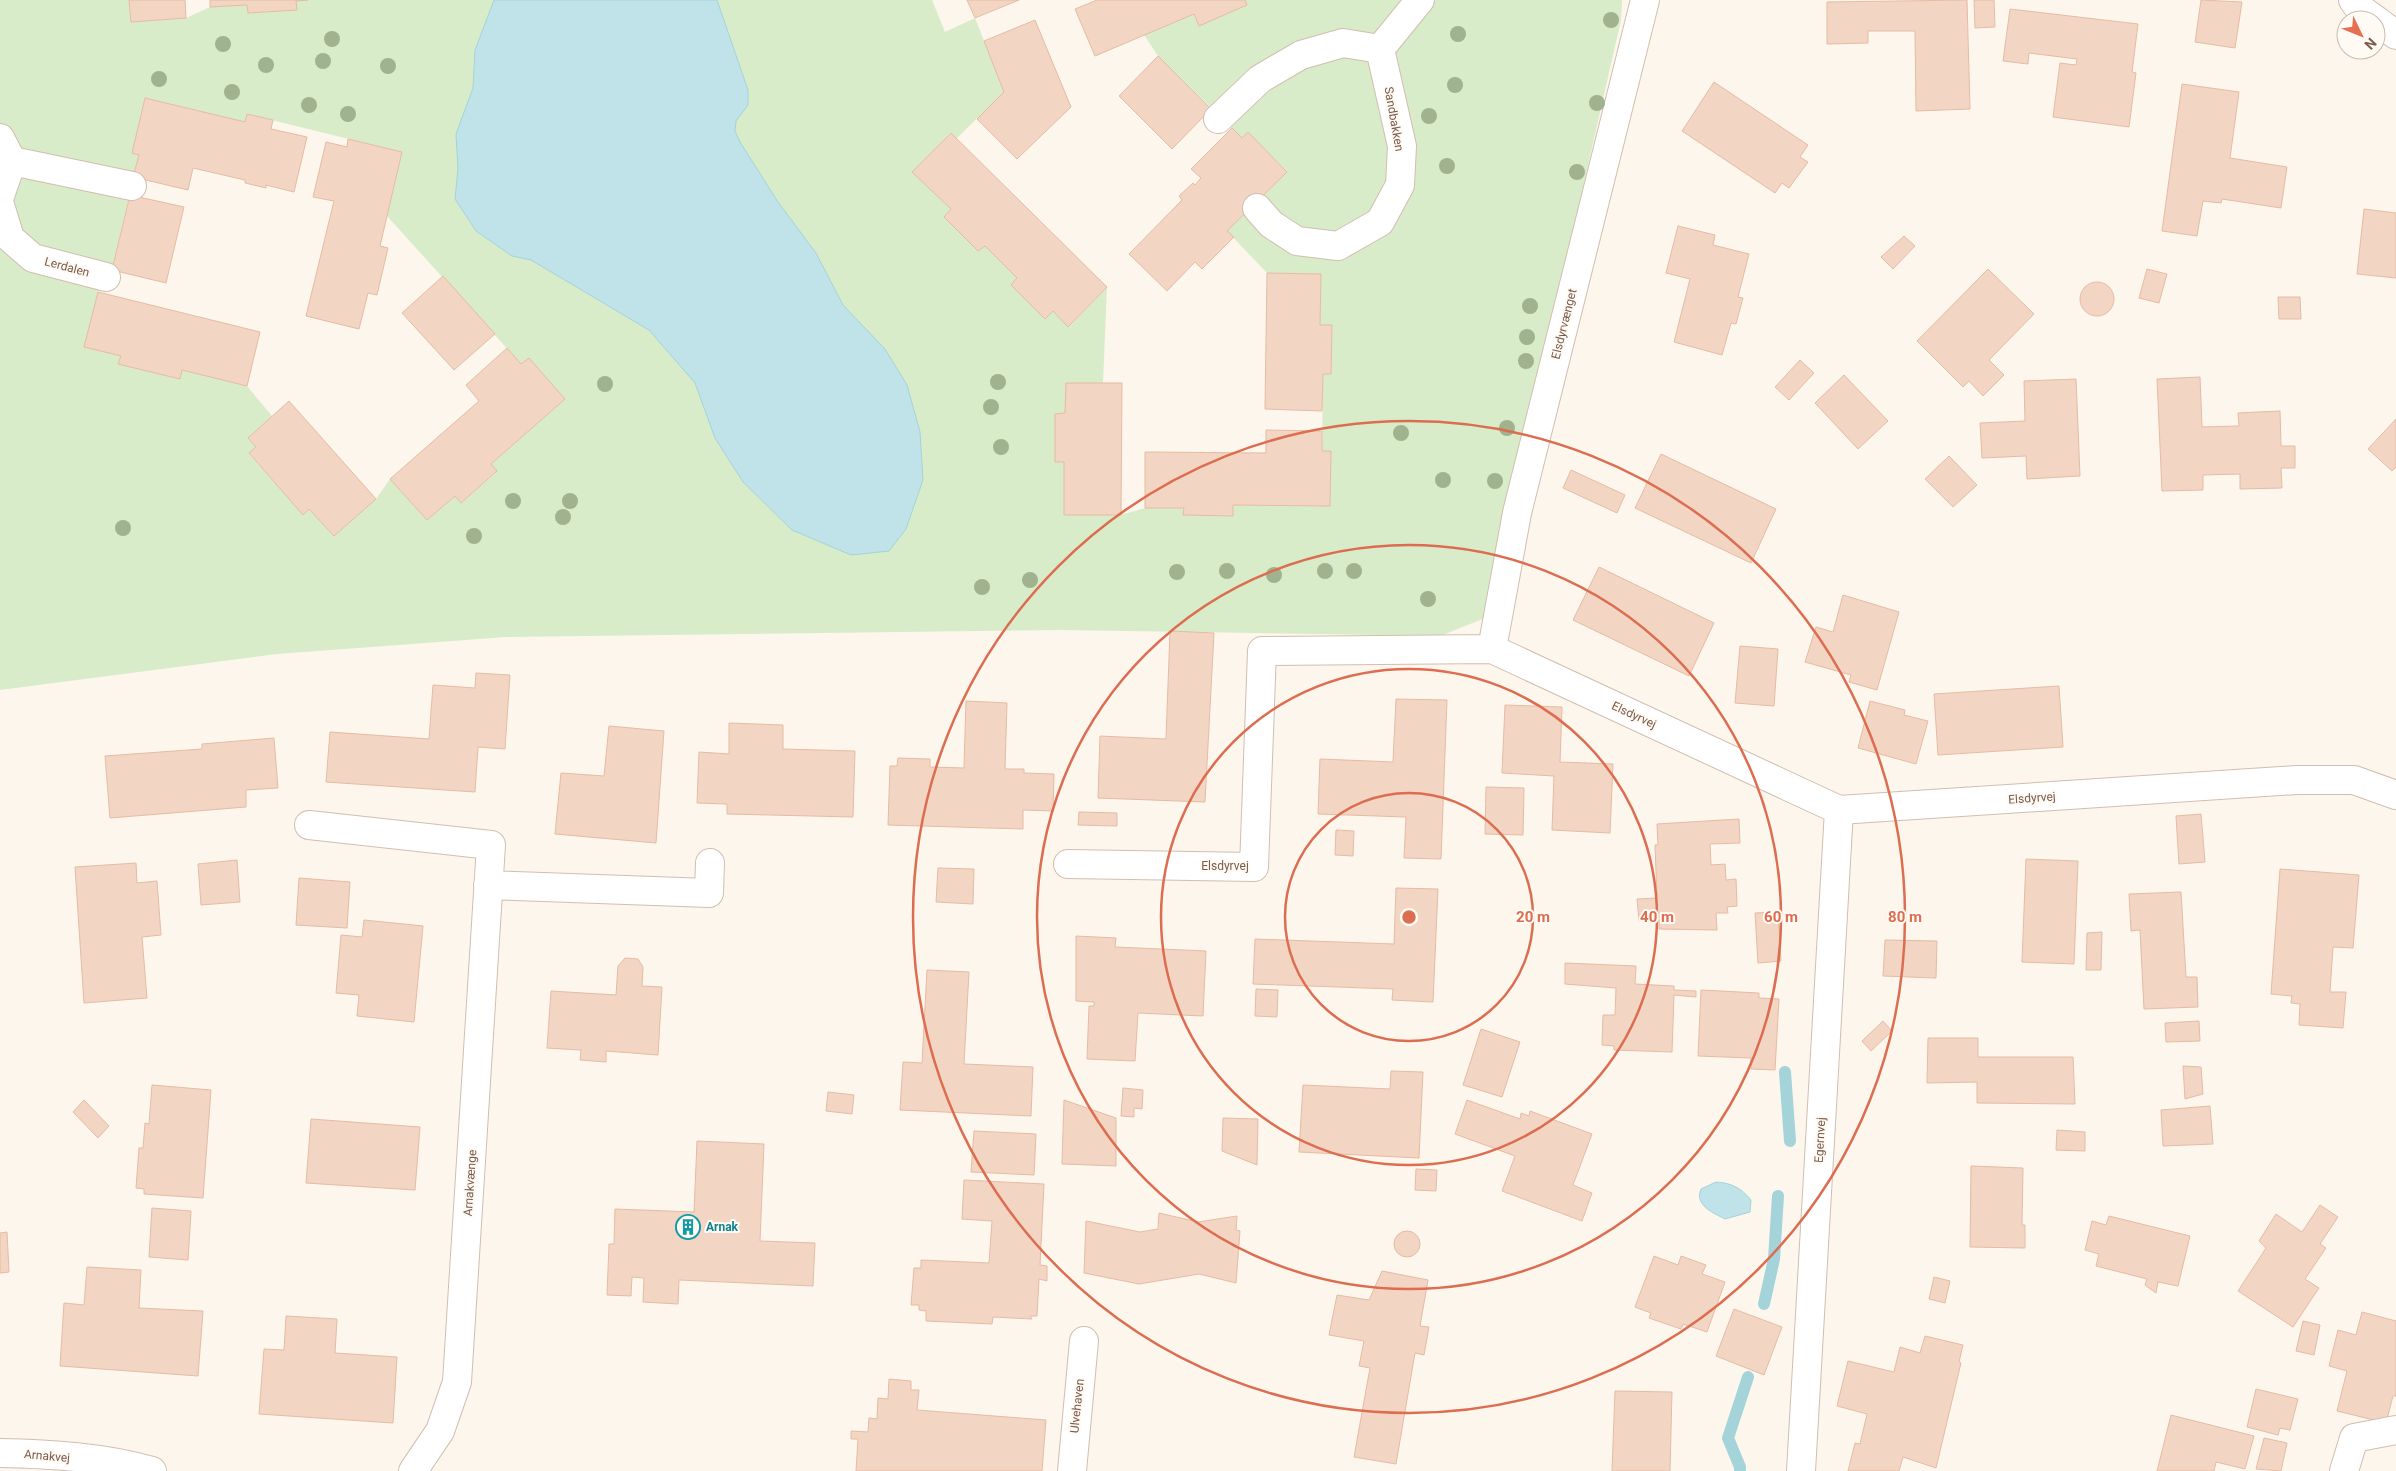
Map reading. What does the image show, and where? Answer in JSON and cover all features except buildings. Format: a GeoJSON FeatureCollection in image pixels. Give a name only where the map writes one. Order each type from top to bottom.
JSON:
{"type":"FeatureCollection","features":[{"type":"Feature","properties":{"kind":"street"},"geometry":{"type":"LineString","coordinates":[[1218,119],[1260,79],[1301,55],[1343,43],[1380,49],[1420,0]]}},
{"type":"Feature","properties":{"kind":"street","name":"Elsdyrvænget"},"geometry":{"type":"LineString","coordinates":[[1492,650],[1517,513],[1645,0]]}},
{"type":"Feature","properties":{"kind":"street"},"geometry":{"type":"LineString","coordinates":[[2353,0],[2362,10]]}},
{"type":"Feature","properties":{"kind":"street","name":"Sandbakken"},"geometry":{"type":"LineString","coordinates":[[1256,208],[1271,224],[1296,242],[1338,246],[1380,222],[1400,185],[1402,146],[1380,49]]}},
{"type":"Feature","properties":{"kind":"street"},"geometry":{"type":"LineString","coordinates":[[0,196],[6,150],[132,186]]}},
{"type":"Feature","properties":{"kind":"street","name":"Lerdalen"},"geometry":{"type":"LineString","coordinates":[[0,205],[10,238],[33,258],[106,277]]}},
{"type":"Feature","properties":{"kind":"street","name":"Elsdyrvej"},"geometry":{"type":"LineString","coordinates":[[1068,864],[1254,867],[1262,651],[1492,650],[1839,810],[2297,780],[2354,780],[2396,795]]}},
{"type":"Feature","properties":{"kind":"street","name":"Egernvej"},"geometry":{"type":"LineString","coordinates":[[1801,1471],[1839,810]]}},
{"type":"Feature","properties":{"kind":"street","name":"Arnakvænge"},"geometry":{"type":"LineString","coordinates":[[309,825],[491,845],[457,1382],[440,1431],[413,1471]]}},
{"type":"Feature","properties":{"kind":"street"},"geometry":{"type":"LineString","coordinates":[[488,885],[709,893],[710,863]]}},
{"type":"Feature","properties":{"kind":"street","name":"Ulvehaven"},"geometry":{"type":"LineString","coordinates":[[1072,1471],[1084,1341]]}},
{"type":"Feature","properties":{"kind":"street"},"geometry":{"type":"LineString","coordinates":[[2344,1471],[2354,1438],[2396,1430]]}},
{"type":"Feature","properties":{"kind":"street","name":"Arnakvej"},"geometry":{"type":"LineString","coordinates":[[0,1453],[42,1454],[132,1465],[152,1471]]}},
{"type":"Feature","properties":{"kind":"green space"},"geometry":{"type":"Polygon","coordinates":[[[0,0],[129,0],[131,22],[186,18],[210,7],[247,5],[248,13],[296,10],[296,1],[308,0],[932,0],[945,32],[975,18],[1004,92],[956,139],[950,133],[913,172],[951,209],[944,217],[978,251],[985,246],[1017,278],[1011,285],[1045,318],[1053,311],[1069,327],[1107,287],[1103,383],[1065,413],[1055,414],[1055,462],[1064,462],[1064,515],[1121,515],[1145,508],[1184,508],[1183,515],[1232,516],[1233,505],[1330,506],[1330,451],[1322,451],[1323,374],[1331,373],[1332,325],[1320,325],[1321,274],[1267,273],[1227,231],[1287,171],[1248,133],[1242,138],[1158,56],[1144,35],[1194,14],[1245,0],[1622,0],[1621,20],[1485,618],[1440,636],[1060,630],[506,637],[277,654],[0,690],[0,0]],[[145,98],[132,153],[139,155],[112,270],[98,292],[85,347],[121,356],[119,364],[179,379],[182,370],[247,386],[272,416],[248,438],[256,447],[249,454],[303,514],[309,509],[334,536],[376,499],[390,479],[427,520],[455,496],[461,503],[497,472],[491,464],[565,399],[529,358],[521,364],[387,216],[402,152],[247,114],[245,122],[145,98]]]}},
{"type":"Feature","properties":{"kind":"water"},"geometry":{"type":"Polygon","coordinates":[[[494,0],[717,0],[748,90],[748,105],[736,121],[735,131],[740,142],[778,202],[816,253],[843,305],[885,349],[907,385],[920,432],[923,480],[906,529],[889,551],[851,555],[792,530],[743,482],[715,438],[695,383],[649,330],[531,260],[512,256],[476,231],[455,199],[458,169],[456,134],[473,88],[475,50],[494,0]]]}},
{"type":"Feature","properties":{"kind":"water"},"geometry":{"type":"Polygon","coordinates":[[[1716,1182],[1731,1185],[1744,1192],[1751,1200],[1750,1212],[1725,1219],[1706,1208],[1700,1200],[1701,1189],[1716,1182]]]}},
{"type":"Feature","properties":{"kind":"waterway"},"geometry":{"type":"LineString","coordinates":[[1785,1072],[1790,1141]]}},
{"type":"Feature","properties":{"kind":"waterway"},"geometry":{"type":"LineString","coordinates":[[1764,1304],[1774,1259],[1778,1196]]}},
{"type":"Feature","properties":{"kind":"waterway"},"geometry":{"type":"LineString","coordinates":[[1740,1471],[1728,1438],[1748,1377]]}},
{"type":"Feature","properties":{"kind":"place","name":"Arnak"},"geometry":{"type":"Point","coordinates":[688,1227]}}]}
